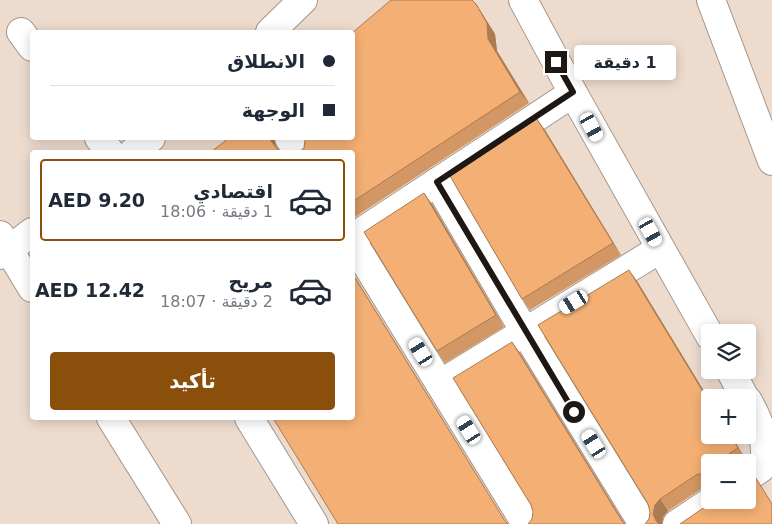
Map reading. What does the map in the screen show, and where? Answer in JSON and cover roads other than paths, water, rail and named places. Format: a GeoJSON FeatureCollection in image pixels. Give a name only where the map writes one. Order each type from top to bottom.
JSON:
{"type":"FeatureCollection","features":[{"type":"Feature","properties":{"kind":"street"},"geometry":{"type":"LineString","coordinates":[[272,30],[303,0]]}},
{"type":"Feature","properties":{"kind":"street"},"geometry":{"type":"LineString","coordinates":[[523,0],[703,324]]}},
{"type":"Feature","properties":{"kind":"street"},"geometry":{"type":"LineString","coordinates":[[711,0],[772,161]]}},
{"type":"Feature","properties":{"kind":"street"},"geometry":{"type":"LineString","coordinates":[[355,238],[573,92]]}},
{"type":"Feature","properties":{"kind":"street"},"geometry":{"type":"LineString","coordinates":[[101,140],[108,150]]}},
{"type":"Feature","properties":{"kind":"street"},"geometry":{"type":"LineString","coordinates":[[136,150],[148,140]]}},
{"type":"Feature","properties":{"kind":"street"},"geometry":{"type":"LineString","coordinates":[[437,182],[525,332],[643,524]]}},
{"type":"Feature","properties":{"kind":"street"},"geometry":{"type":"LineString","coordinates":[[30,233],[3,246],[30,285]]}},
{"type":"Feature","properties":{"kind":"street"},"geometry":{"type":"LineString","coordinates":[[355,245],[526,524]]}},
{"type":"Feature","properties":{"kind":"street"},"geometry":{"type":"LineString","coordinates":[[440,384],[660,249]]}},
{"type":"Feature","properties":{"kind":"street"},"geometry":{"type":"LineString","coordinates":[[756,417],[770,446],[766,462],[756,471]]}},
{"type":"Feature","properties":{"kind":"street"},"geometry":{"type":"LineString","coordinates":[[112,420],[177,524]]}},
{"type":"Feature","properties":{"kind":"street"},"geometry":{"type":"LineString","coordinates":[[250,420],[314,524]]}},
{"type":"Feature","properties":{"kind":"street"},"geometry":{"type":"LineString","coordinates":[[677,524],[701,508]]}}]}
